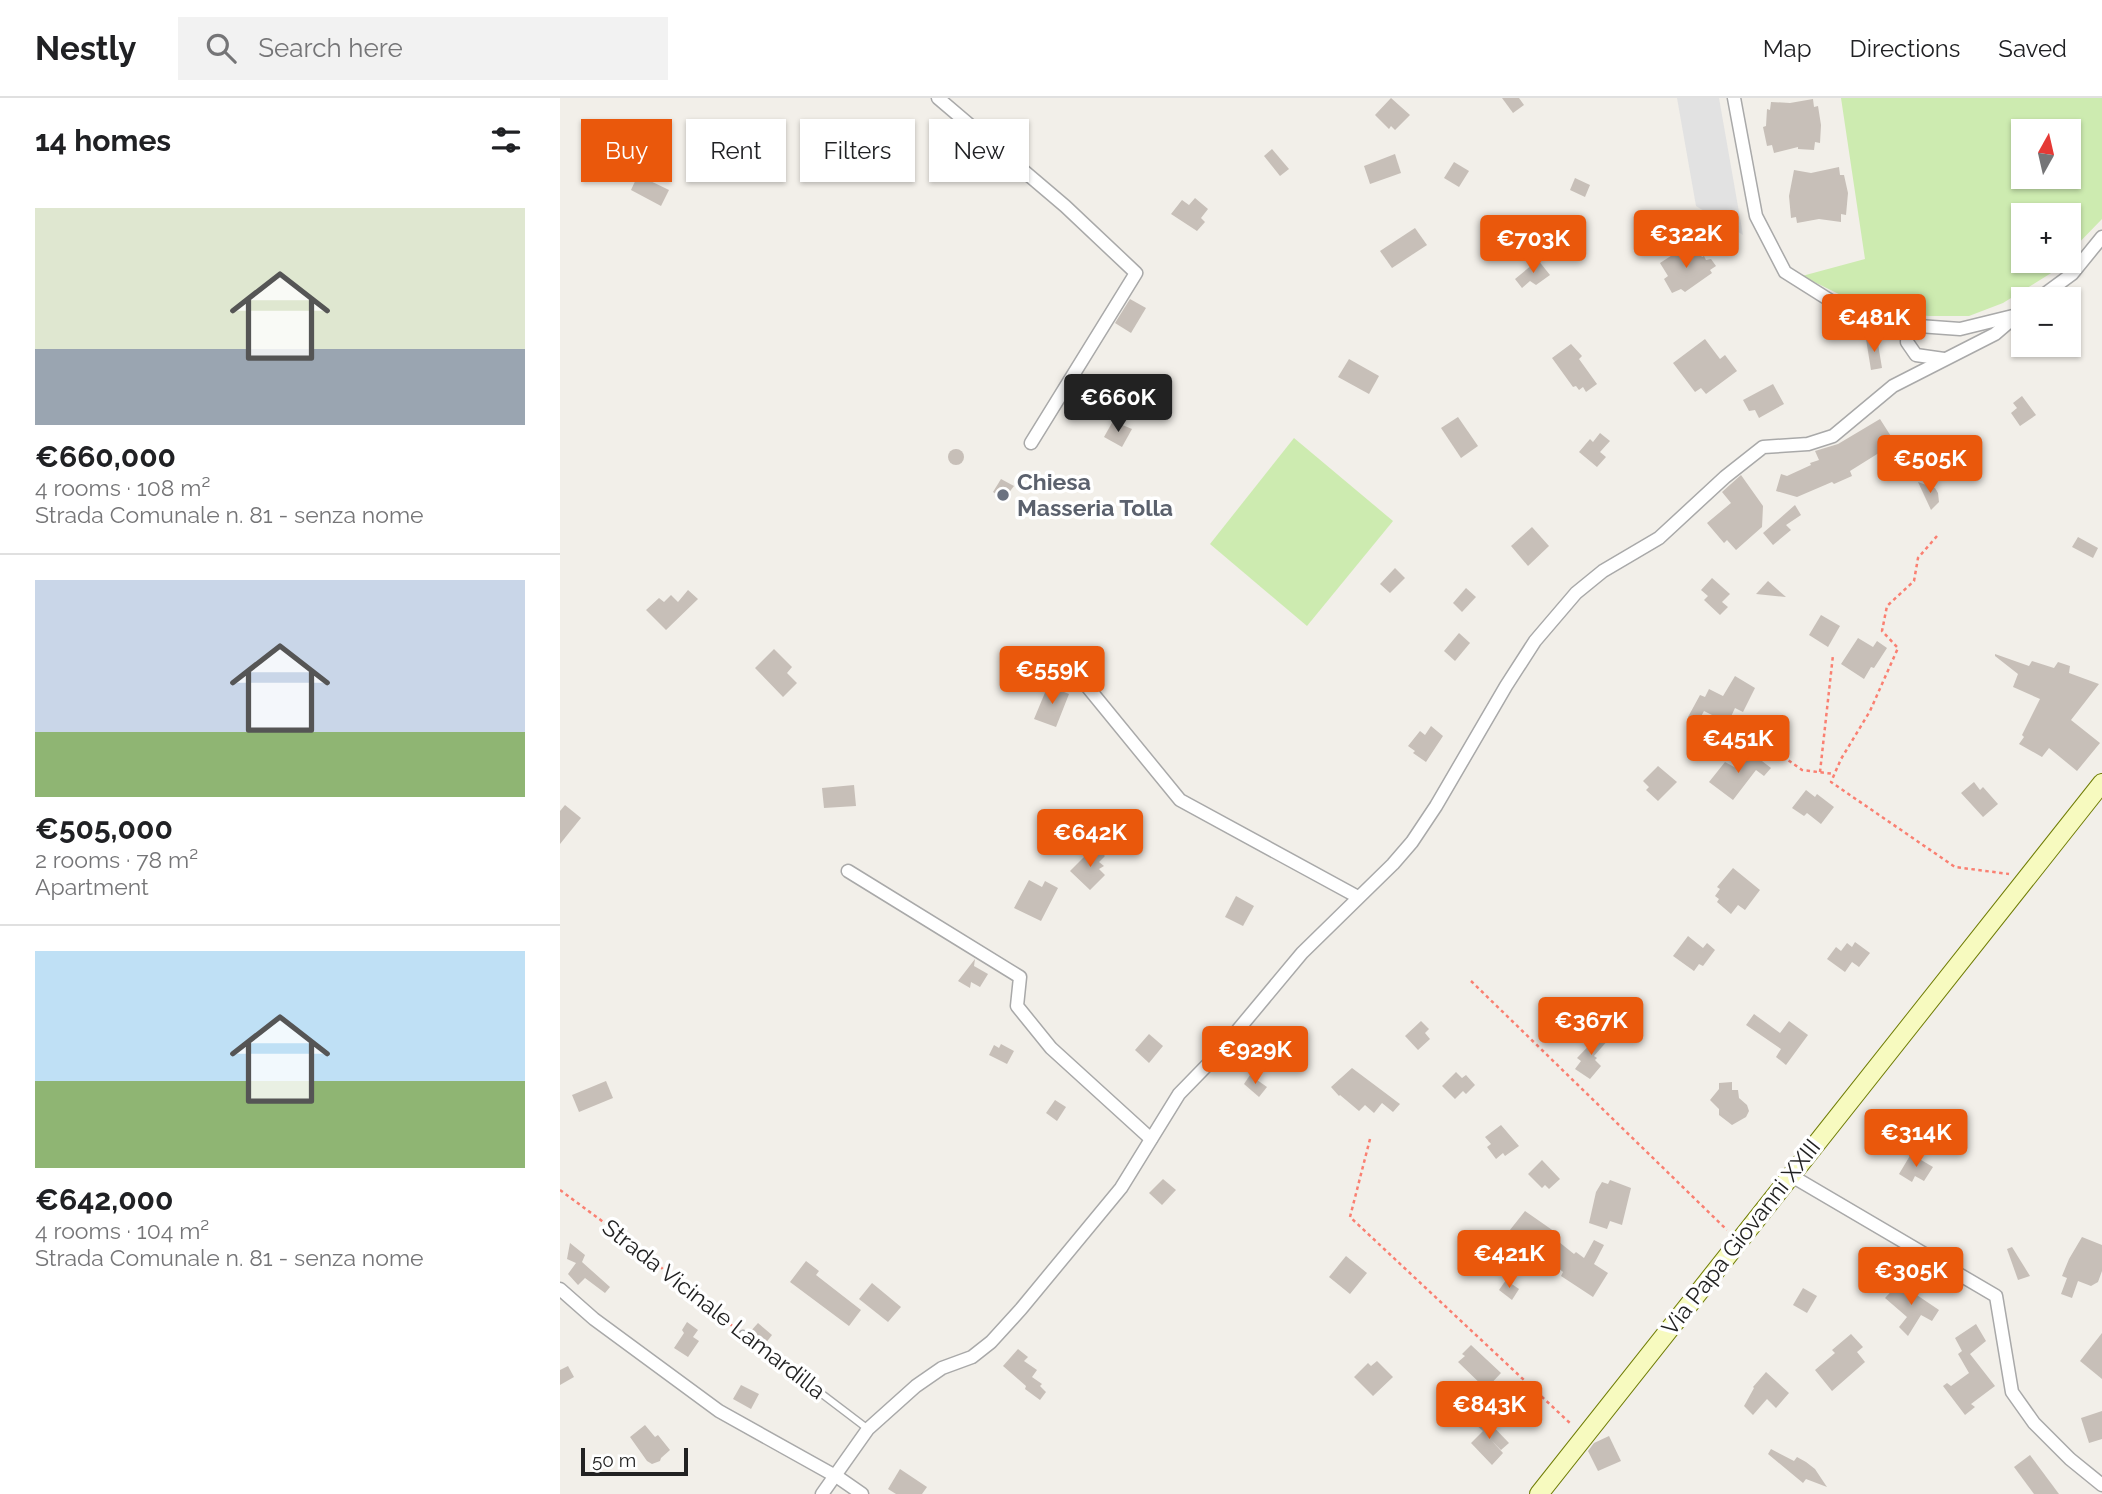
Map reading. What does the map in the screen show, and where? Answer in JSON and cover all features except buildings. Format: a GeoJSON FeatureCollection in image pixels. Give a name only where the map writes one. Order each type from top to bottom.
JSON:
{"type":"FeatureCollection","features":[{"type":"Feature","properties":{"kind":"main road","name":"Via Papa Giovanni XXIII"},"geometry":{"type":"LineString","coordinates":[[1539,1494],[2102,783]]}},
{"type":"Feature","properties":{"kind":"street"},"geometry":{"type":"LineString","coordinates":[[938,98],[1065,206],[1136,273],[1031,443]]}},
{"type":"Feature","properties":{"kind":"street"},"geometry":{"type":"LineString","coordinates":[[1734,98],[1756,216],[1785,272],[1831,302],[1891,324],[1960,329],[2011,315]]}},
{"type":"Feature","properties":{"kind":"street"},"geometry":{"type":"LineString","coordinates":[[2054,287],[2072,274],[2102,237]]}},
{"type":"Feature","properties":{"kind":"street"},"geometry":{"type":"LineString","coordinates":[[822,1494],[868,1429],[942,1368],[972,1357],[991,1342],[1096,1220],[1121,1188],[1179,1094],[1217,1055],[1302,953],[1412,842],[1535,641],[1576,593],[1603,571],[1659,538],[1725,477],[1763,447],[1808,444],[1832,436],[1892,386],[1995,334],[2011,321]]}},
{"type":"Feature","properties":{"kind":"street"},"geometry":{"type":"LineString","coordinates":[[1908,326],[1907,342],[1916,355],[1945,359]]}},
{"type":"Feature","properties":{"kind":"street"},"geometry":{"type":"LineString","coordinates":[[1960,329],[1968,347]]}},
{"type":"Feature","properties":{"kind":"street"},"geometry":{"type":"LineString","coordinates":[[1063,657],[1180,800],[1358,897]]}},
{"type":"Feature","properties":{"kind":"street"},"geometry":{"type":"LineString","coordinates":[[848,871],[1020,976],[1017,1006],[1051,1048],[1151,1139]]}},
{"type":"Feature","properties":{"kind":"street"},"geometry":{"type":"LineString","coordinates":[[1790,1175],[1996,1296],[2011,1392],[2034,1423],[2070,1460],[2102,1485]]}},
{"type":"Feature","properties":{"kind":"street"},"geometry":{"type":"LineString","coordinates":[[560,1289],[594,1319],[719,1411],[834,1475],[862,1494]]}},
{"type":"Feature","properties":{"kind":"lane","name":"Strada Vicinale Lamardilla"},"geometry":{"type":"LineString","coordinates":[[743,1334],[868,1429]]}},
{"type":"Feature","properties":{"kind":"path"},"geometry":{"type":"LineString","coordinates":[[1937,536],[1918,558],[1914,581],[1887,606],[1882,631],[1898,648],[1871,711],[1841,759],[1831,782],[1955,866],[2002,874],[2029,875]]}},
{"type":"Feature","properties":{"kind":"path"},"geometry":{"type":"LineString","coordinates":[[1820,772],[1833,655]]}},
{"type":"Feature","properties":{"kind":"path"},"geometry":{"type":"LineString","coordinates":[[1743,728],[1802,770],[1834,774]]}},
{"type":"Feature","properties":{"kind":"path"},"geometry":{"type":"LineString","coordinates":[[1471,981],[1738,1241]]}},
{"type":"Feature","properties":{"kind":"path"},"geometry":{"type":"LineString","coordinates":[[1370,1139],[1350,1217],[1584,1436]]}},
{"type":"Feature","properties":{"kind":"path","name":"Strada Vicinale Lamardilla"},"geometry":{"type":"LineString","coordinates":[[560,1190],[625,1238],[743,1334]]}},
{"type":"Feature","properties":{"kind":"green space"},"geometry":{"type":"Polygon","coordinates":[[[1841,98],[2102,98],[2102,219],[2081,241],[2081,203],[2011,203],[2011,273],[2051,273],[2029,287],[2011,287],[2011,298],[2003,303],[1969,316],[1929,316],[1888,311],[1851,300],[1802,276],[1865,259],[1841,98]]]}},
{"type":"Feature","properties":{"kind":"green space"},"geometry":{"type":"Polygon","coordinates":[[[1294,438],[1393,521],[1307,626],[1210,544],[1294,438]]]}},
{"type":"Feature","properties":{"kind":"shaded area"},"geometry":{"type":"Polygon","coordinates":[[[1677,98],[1719,98],[1743,235],[1696,206],[1677,98]]]}},
{"type":"Feature","properties":{"kind":"place","name":"Chiesa Masseria Tolla"},"geometry":{"type":"Point","coordinates":[1003,495]}}]}
